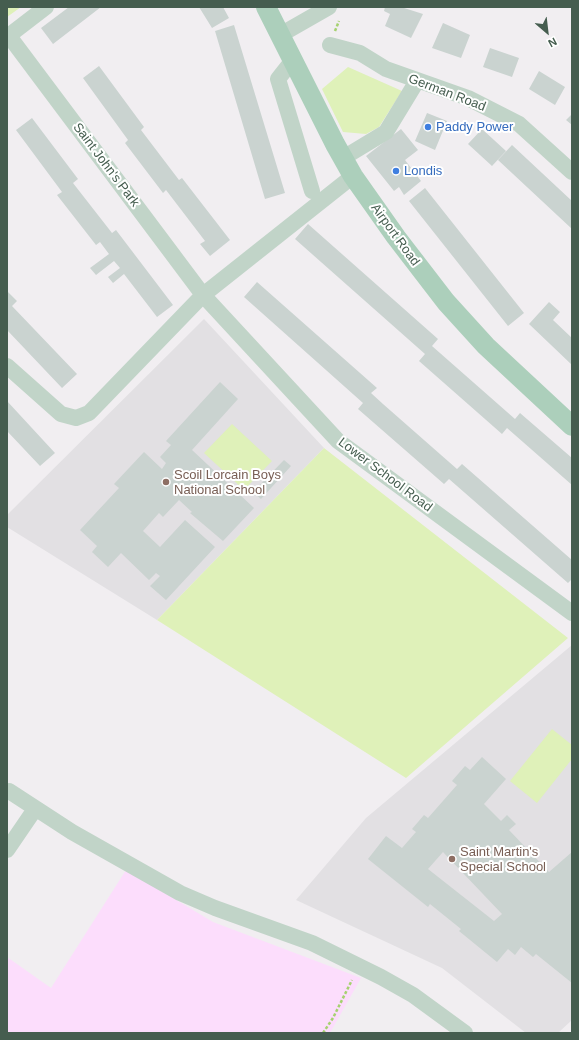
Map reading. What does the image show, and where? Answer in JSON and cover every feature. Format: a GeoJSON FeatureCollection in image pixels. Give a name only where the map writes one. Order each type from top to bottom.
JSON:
{"type":"FeatureCollection","features":[{"type":"Feature","properties":{"kind":"main road","name":"Airport Road"},"geometry":{"type":"LineString","coordinates":[[266,7],[353,176],[393,233],[446,302],[486,346],[572,426]]}},
{"type":"Feature","properties":{"kind":"street","name":"Saint John's Park"},"geometry":{"type":"LineString","coordinates":[[46,7],[8,37],[203,295]]}},
{"type":"Feature","properties":{"kind":"street"},"geometry":{"type":"LineString","coordinates":[[280,35],[335,12]]}},
{"type":"Feature","properties":{"kind":"street","name":"German Road"},"geometry":{"type":"LineString","coordinates":[[330,45],[360,53],[386,69],[468,98],[519,124],[572,172]]}},
{"type":"Feature","properties":{"kind":"street"},"geometry":{"type":"LineString","coordinates":[[293,60],[278,79],[312,191]]}},
{"type":"Feature","properties":{"kind":"street"},"geometry":{"type":"LineString","coordinates":[[343,158],[386,132],[417,81]]}},
{"type":"Feature","properties":{"kind":"street"},"geometry":{"type":"LineString","coordinates":[[7,366],[61,414],[76,418],[89,413],[203,295],[353,176]]}},
{"type":"Feature","properties":{"kind":"street","name":"Lower School Road"},"geometry":{"type":"LineString","coordinates":[[203,295],[338,441],[572,613]]}},
{"type":"Feature","properties":{"kind":"street"},"geometry":{"type":"LineString","coordinates":[[9,791],[35,809],[180,893],[215,908],[312,943],[358,965],[413,995],[465,1033]]}},
{"type":"Feature","properties":{"kind":"street"},"geometry":{"type":"LineString","coordinates":[[7,850],[35,809]]}},
{"type":"Feature","properties":{"kind":"path"},"geometry":{"type":"LineString","coordinates":[[330,45],[335,12]]}},
{"type":"Feature","properties":{"kind":"path"},"geometry":{"type":"LineString","coordinates":[[323,1033],[349,988],[358,965]]}},
{"type":"Feature","properties":{"kind":"shaded area","name":"Scoil Lorcain Boys National School"},"geometry":{"type":"Polygon","coordinates":[[[204,319],[324,448],[157,620],[7,527],[7,515],[204,319]]]}},
{"type":"Feature","properties":{"kind":"shaded area","name":"Saint Martin's Special School"},"geometry":{"type":"Polygon","coordinates":[[[572,645],[572,1020],[558,1033],[526,1033],[442,968],[296,900],[366,818],[572,645]]]}},
{"type":"Feature","properties":{"kind":"shaded area"},"geometry":{"type":"Polygon","coordinates":[[[126,870],[213,922],[361,978],[330,1033],[7,1033],[7,957],[51,988],[126,870]]]}},
{"type":"Feature","properties":{"kind":"green space"},"geometry":{"type":"Polygon","coordinates":[[[7,7],[21,7],[7,17],[7,7]]]}},
{"type":"Feature","properties":{"kind":"green space"},"geometry":{"type":"Polygon","coordinates":[[[348,67],[402,91],[379,127],[366,134],[343,132],[322,89],[348,67]]]}},
{"type":"Feature","properties":{"kind":"green space"},"geometry":{"type":"Polygon","coordinates":[[[232,424],[272,461],[244,490],[204,453],[232,424]]]}},
{"type":"Feature","properties":{"kind":"green space"},"geometry":{"type":"Polygon","coordinates":[[[324,448],[568,638],[406,778],[157,620],[324,448]]]}},
{"type":"Feature","properties":{"kind":"green space"},"geometry":{"type":"Polygon","coordinates":[[[552,729],[572,745],[572,759],[537,803],[510,781],[552,729]]]}},
{"type":"Feature","properties":{"kind":"building"},"geometry":{"type":"Polygon","coordinates":[[[69,7],[101,7],[53,44],[41,28],[69,7]]]}},
{"type":"Feature","properties":{"kind":"building"},"geometry":{"type":"Polygon","coordinates":[[[199,7],[223,7],[229,18],[212,28],[199,7]]]}},
{"type":"Feature","properties":{"kind":"building"},"geometry":{"type":"Polygon","coordinates":[[[385,7],[401,7],[423,14],[411,38],[385,26],[390,14],[384,11],[385,7]]]}},
{"type":"Feature","properties":{"kind":"building"},"geometry":{"type":"Polygon","coordinates":[[[443,23],[470,35],[461,58],[432,48],[443,23]]]}},
{"type":"Feature","properties":{"kind":"building"},"geometry":{"type":"Polygon","coordinates":[[[234,25],[285,193],[265,199],[215,31],[234,25]]]}},
{"type":"Feature","properties":{"kind":"building"},"geometry":{"type":"Polygon","coordinates":[[[490,48],[519,58],[512,77],[483,67],[490,48]]]}},
{"type":"Feature","properties":{"kind":"building"},"geometry":{"type":"Polygon","coordinates":[[[99,66],[144,127],[141,130],[179,180],[182,178],[230,240],[210,256],[200,244],[205,241],[166,190],[163,193],[125,143],[128,140],[83,78],[99,66]]]}},
{"type":"Feature","properties":{"kind":"building"},"geometry":{"type":"Polygon","coordinates":[[[539,71],[565,87],[555,105],[529,89],[539,71]]]}},
{"type":"Feature","properties":{"kind":"building"},"geometry":{"type":"Polygon","coordinates":[[[427,113],[447,121],[435,150],[415,141],[427,113]]]}},
{"type":"Feature","properties":{"kind":"building"},"geometry":{"type":"Polygon","coordinates":[[[572,114],[572,125],[566,120],[572,114]]]}},
{"type":"Feature","properties":{"kind":"building"},"geometry":{"type":"Polygon","coordinates":[[[32,118],[78,179],[73,183],[112,233],[116,230],[173,305],[157,317],[124,274],[113,283],[108,277],[120,268],[114,261],[96,275],[90,268],[109,254],[100,242],[96,245],[57,195],[62,192],[16,130],[32,118]]]}},
{"type":"Feature","properties":{"kind":"building","name":"Londis"},"geometry":{"type":"Polygon","coordinates":[[[401,129],[418,150],[405,160],[421,181],[404,195],[399,187],[394,191],[366,156],[401,129]]]}},
{"type":"Feature","properties":{"kind":"building"},"geometry":{"type":"Polygon","coordinates":[[[482,129],[506,151],[492,166],[468,144],[482,129]]]}},
{"type":"Feature","properties":{"kind":"building"},"geometry":{"type":"Polygon","coordinates":[[[512,145],[572,201],[572,229],[498,160],[512,145]]]}},
{"type":"Feature","properties":{"kind":"building"},"geometry":{"type":"Polygon","coordinates":[[[425,188],[524,313],[508,326],[409,201],[425,188]]]}},
{"type":"Feature","properties":{"kind":"building"},"geometry":{"type":"Polygon","coordinates":[[[308,224],[438,339],[432,346],[515,419],[520,413],[572,458],[572,485],[507,428],[502,434],[419,361],[425,354],[295,239],[308,224]]]}},
{"type":"Feature","properties":{"kind":"building"},"geometry":{"type":"Polygon","coordinates":[[[257,282],[377,388],[371,393],[383,404],[457,469],[462,464],[572,560],[572,579],[568,583],[449,479],[444,484],[358,409],[363,403],[244,297],[257,282]]]}},
{"type":"Feature","properties":{"kind":"building"},"geometry":{"type":"Polygon","coordinates":[[[7,291],[17,301],[12,306],[77,374],[62,388],[7,330],[7,291]]]}},
{"type":"Feature","properties":{"kind":"building"},"geometry":{"type":"Polygon","coordinates":[[[549,302],[560,312],[553,320],[572,338],[572,365],[529,324],[549,302]]]}},
{"type":"Feature","properties":{"kind":"building"},"geometry":{"type":"Polygon","coordinates":[[[220,382],[238,399],[192,450],[254,508],[223,541],[190,513],[192,512],[179,500],[163,517],[159,513],[143,531],[160,547],[185,520],[215,547],[166,600],[150,586],[160,576],[156,573],[149,580],[121,553],[108,567],[92,552],[97,546],[80,530],[119,488],[114,484],[144,452],[162,469],[166,463],[160,457],[171,445],[166,441],[220,382]]]}},
{"type":"Feature","properties":{"kind":"building"},"geometry":{"type":"Polygon","coordinates":[[[7,401],[55,453],[40,466],[7,431],[7,401]]]}},
{"type":"Feature","properties":{"kind":"building"},"geometry":{"type":"Polygon","coordinates":[[[284,460],[291,466],[261,499],[253,492],[284,460]]]}},
{"type":"Feature","properties":{"kind":"building"},"geometry":{"type":"Polygon","coordinates":[[[482,757],[506,779],[484,804],[501,821],[507,815],[516,824],[509,830],[549,872],[572,852],[572,983],[536,954],[533,957],[521,947],[515,955],[508,949],[497,962],[459,931],[461,929],[430,904],[428,907],[368,859],[386,836],[402,848],[416,832],[412,829],[424,815],[428,818],[457,785],[452,781],[465,766],[470,770],[482,757]],[[443,852],[428,869],[494,921],[502,914],[443,852]]]}},
{"type":"Feature","properties":{"kind":"place","name":"Paddy Power"},"geometry":{"type":"Point","coordinates":[428,127]}},
{"type":"Feature","properties":{"kind":"place","name":"Londis"},"geometry":{"type":"Point","coordinates":[396,171]}},
{"type":"Feature","properties":{"kind":"place","name":"Scoil Lorcain Boys National School"},"geometry":{"type":"Point","coordinates":[166,482]}},
{"type":"Feature","properties":{"kind":"place","name":"Saint Martin's Special School"},"geometry":{"type":"Point","coordinates":[452,859]}}]}
